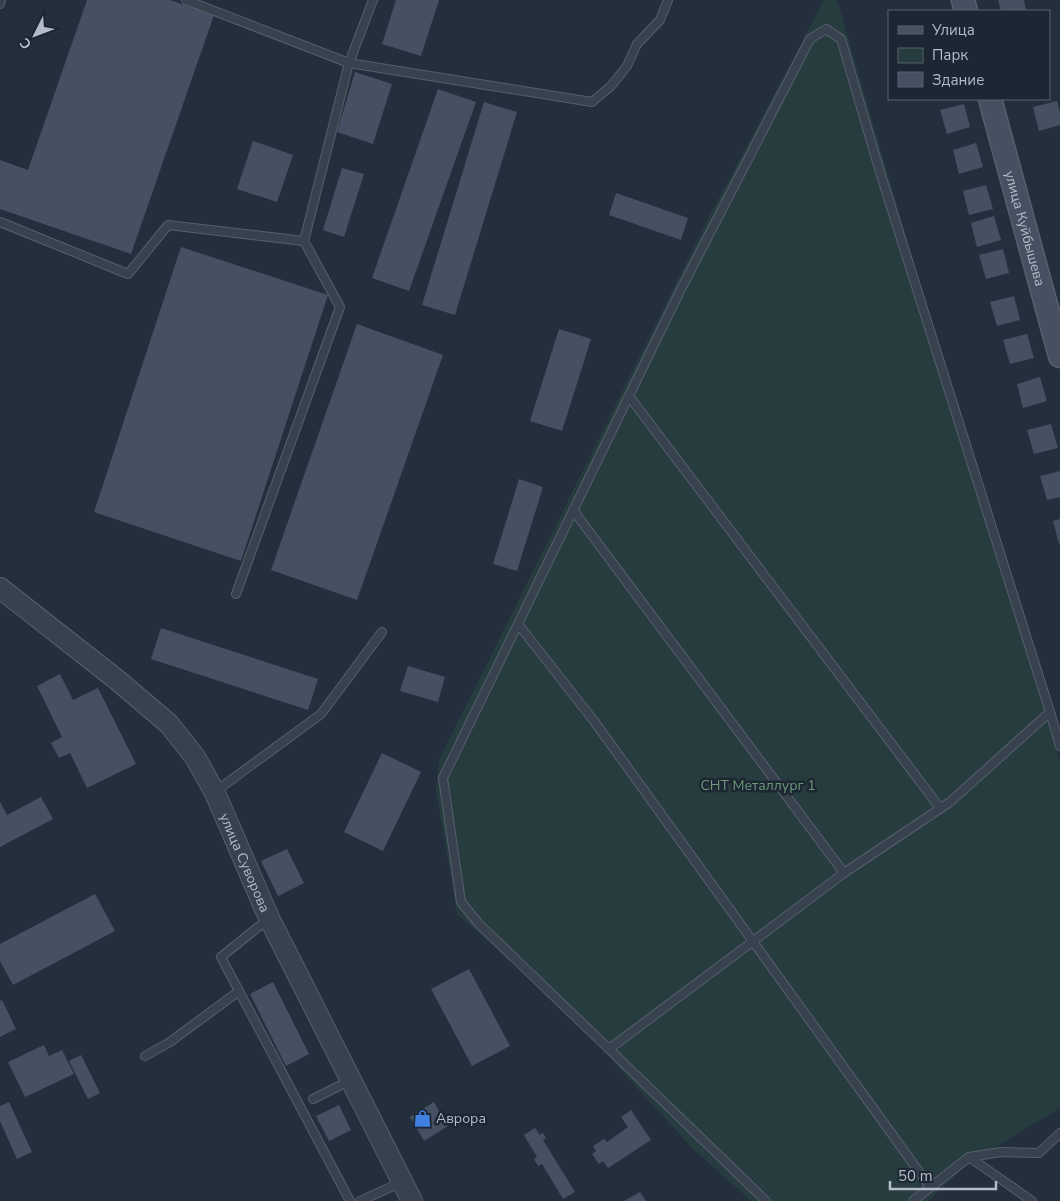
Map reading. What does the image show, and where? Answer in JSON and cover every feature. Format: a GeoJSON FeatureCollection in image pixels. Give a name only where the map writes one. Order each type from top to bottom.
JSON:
{"type":"FeatureCollection","features":[{"type":"Feature","properties":{"kind":"main road","name":"улица Куйбышева"},"geometry":{"type":"LineString","coordinates":[[990,100],[1060,356]]}},
{"type":"Feature","properties":{"kind":"street","name":"улица Суворова"},"geometry":{"type":"LineString","coordinates":[[0,588],[116,679],[169,724],[195,757],[215,792],[270,918],[412,1201]]}},
{"type":"Feature","properties":{"kind":"lane"},"geometry":{"type":"LineString","coordinates":[[0,4],[1,0]]}},
{"type":"Feature","properties":{"kind":"lane"},"geometry":{"type":"LineString","coordinates":[[186,0],[349,63],[592,102],[611,86],[627,66],[637,44],[660,20],[668,0]]}},
{"type":"Feature","properties":{"kind":"lane"},"geometry":{"type":"LineString","coordinates":[[236,594],[340,307],[304,241],[349,63],[372,0]]}},
{"type":"Feature","properties":{"kind":"lane"},"geometry":{"type":"LineString","coordinates":[[766,1201],[479,924],[461,902],[443,778],[680,292],[810,39],[826,29],[841,39],[880,172],[1060,746]]}},
{"type":"Feature","properties":{"kind":"lane"},"geometry":{"type":"LineString","coordinates":[[0,222],[128,274],[168,225],[304,241]]}},
{"type":"Feature","properties":{"kind":"lane"},"geometry":{"type":"LineString","coordinates":[[629,396],[940,808]]}},
{"type":"Feature","properties":{"kind":"lane"},"geometry":{"type":"LineString","coordinates":[[573,510],[844,872]]}},
{"type":"Feature","properties":{"kind":"lane"},"geometry":{"type":"LineString","coordinates":[[518,624],[594,721],[930,1187]]}},
{"type":"Feature","properties":{"kind":"lane"},"geometry":{"type":"LineString","coordinates":[[215,792],[321,714],[382,632]]}},
{"type":"Feature","properties":{"kind":"lane"},"geometry":{"type":"LineString","coordinates":[[609,1049],[844,872],[950,802],[1050,712]]}},
{"type":"Feature","properties":{"kind":"lane"},"geometry":{"type":"LineString","coordinates":[[270,918],[221,957],[350,1201]]}},
{"type":"Feature","properties":{"kind":"lane"},"geometry":{"type":"LineString","coordinates":[[144,1056],[170,1042],[239,990]]}},
{"type":"Feature","properties":{"kind":"lane"},"geometry":{"type":"LineString","coordinates":[[314,1099],[351,1080]]}},
{"type":"Feature","properties":{"kind":"lane"},"geometry":{"type":"LineString","coordinates":[[913,1201],[969,1157],[1001,1152],[1039,1153],[1060,1133]]}},
{"type":"Feature","properties":{"kind":"lane"},"geometry":{"type":"LineString","coordinates":[[969,1157],[1032,1201]]}},
{"type":"Feature","properties":{"kind":"lane"},"geometry":{"type":"LineString","coordinates":[[360,1201],[403,1182]]}},
{"type":"Feature","properties":{"kind":"green space","name":"СНТ Металлург 1"},"geometry":{"type":"Polygon","coordinates":[[[824,0],[837,0],[1060,762],[1060,1108],[968,1164],[928,1201],[751,1201],[692,1148],[567,1011],[457,914],[436,790],[439,760],[710,215],[824,0]]]}},
{"type":"Feature","properties":{"kind":"building"},"geometry":{"type":"Polygon","coordinates":[[[87,0],[170,0],[214,15],[131,254],[0,209],[0,160],[28,170],[87,0]]]}},
{"type":"Feature","properties":{"kind":"building"},"geometry":{"type":"Polygon","coordinates":[[[396,0],[439,0],[421,56],[382,44],[396,0]]]}},
{"type":"Feature","properties":{"kind":"building"},"geometry":{"type":"Polygon","coordinates":[[[998,0],[1024,0],[1026,10],[1001,10],[998,0]]]}},
{"type":"Feature","properties":{"kind":"building"},"geometry":{"type":"Polygon","coordinates":[[[355,72],[392,84],[373,144],[337,132],[355,72]]]}},
{"type":"Feature","properties":{"kind":"building"},"geometry":{"type":"Polygon","coordinates":[[[438,89],[476,102],[409,291],[372,278],[438,89]]]}},
{"type":"Feature","properties":{"kind":"building"},"geometry":{"type":"Polygon","coordinates":[[[1057,101],[1060,125],[1039,131],[1033,107],[1057,101]]]}},
{"type":"Feature","properties":{"kind":"building"},"geometry":{"type":"Polygon","coordinates":[[[484,102],[517,112],[455,315],[422,305],[484,102]]]}},
{"type":"Feature","properties":{"kind":"building"},"geometry":{"type":"Polygon","coordinates":[[[964,104],[970,127],[947,134],[940,110],[964,104]]]}},
{"type":"Feature","properties":{"kind":"building"},"geometry":{"type":"Polygon","coordinates":[[[253,141],[293,155],[277,202],[237,189],[253,141]]]}},
{"type":"Feature","properties":{"kind":"building"},"geometry":{"type":"Polygon","coordinates":[[[976,143],[983,167],[959,174],[953,150],[976,143]]]}},
{"type":"Feature","properties":{"kind":"building"},"geometry":{"type":"Polygon","coordinates":[[[342,168],[364,174],[344,237],[323,230],[342,168]]]}},
{"type":"Feature","properties":{"kind":"building"},"geometry":{"type":"Polygon","coordinates":[[[986,185],[993,209],[969,215],[963,191],[986,185]]]}},
{"type":"Feature","properties":{"kind":"building"},"geometry":{"type":"Polygon","coordinates":[[[616,193],[688,218],[681,240],[609,215],[616,193]]]}},
{"type":"Feature","properties":{"kind":"building"},"geometry":{"type":"Polygon","coordinates":[[[994,216],[1001,240],[977,247],[971,223],[994,216]]]}},
{"type":"Feature","properties":{"kind":"building"},"geometry":{"type":"Polygon","coordinates":[[[181,247],[328,295],[241,561],[94,512],[181,247]]]}},
{"type":"Feature","properties":{"kind":"building"},"geometry":{"type":"Polygon","coordinates":[[[1003,249],[1009,273],[986,279],[979,255],[1003,249]]]}},
{"type":"Feature","properties":{"kind":"building"},"geometry":{"type":"Polygon","coordinates":[[[1014,296],[1020,320],[997,326],[990,302],[1014,296]]]}},
{"type":"Feature","properties":{"kind":"building"},"geometry":{"type":"Polygon","coordinates":[[[357,324],[443,355],[357,600],[271,570],[357,324]]]}},
{"type":"Feature","properties":{"kind":"building"},"geometry":{"type":"Polygon","coordinates":[[[559,329],[591,339],[562,431],[530,421],[559,329]]]}},
{"type":"Feature","properties":{"kind":"building"},"geometry":{"type":"Polygon","coordinates":[[[1027,334],[1034,358],[1010,364],[1003,340],[1027,334]]]}},
{"type":"Feature","properties":{"kind":"building"},"geometry":{"type":"Polygon","coordinates":[[[1040,377],[1047,401],[1023,408],[1017,384],[1040,377]]]}},
{"type":"Feature","properties":{"kind":"building"},"geometry":{"type":"Polygon","coordinates":[[[1051,424],[1058,448],[1034,454],[1027,430],[1051,424]]]}},
{"type":"Feature","properties":{"kind":"building"},"geometry":{"type":"Polygon","coordinates":[[[1060,471],[1060,497],[1047,500],[1040,476],[1060,471]]]}},
{"type":"Feature","properties":{"kind":"building"},"geometry":{"type":"Polygon","coordinates":[[[519,479],[543,487],[517,571],[493,564],[519,479]]]}},
{"type":"Feature","properties":{"kind":"building"},"geometry":{"type":"Polygon","coordinates":[[[1060,519],[1060,544],[1059,544],[1053,521],[1060,519]]]}},
{"type":"Feature","properties":{"kind":"building"},"geometry":{"type":"Polygon","coordinates":[[[161,628],[318,679],[308,710],[151,659],[161,628]]]}},
{"type":"Feature","properties":{"kind":"building"},"geometry":{"type":"Polygon","coordinates":[[[408,666],[445,677],[438,702],[400,691],[408,666]]]}},
{"type":"Feature","properties":{"kind":"building"},"geometry":{"type":"Polygon","coordinates":[[[60,674],[73,700],[98,688],[136,764],[87,788],[70,753],[59,758],[51,743],[62,737],[37,686],[60,674]]]}},
{"type":"Feature","properties":{"kind":"building"},"geometry":{"type":"Polygon","coordinates":[[[382,753],[421,772],[383,851],[344,832],[382,753]]]}},
{"type":"Feature","properties":{"kind":"building"},"geometry":{"type":"Polygon","coordinates":[[[41,797],[53,819],[0,847],[0,802],[7,815],[41,797]]]}},
{"type":"Feature","properties":{"kind":"building"},"geometry":{"type":"Polygon","coordinates":[[[287,849],[304,883],[278,896],[261,861],[287,849]]]}},
{"type":"Feature","properties":{"kind":"building"},"geometry":{"type":"Polygon","coordinates":[[[95,894],[115,931],[13,985],[0,961],[0,944],[95,894]]]}},
{"type":"Feature","properties":{"kind":"building"},"geometry":{"type":"Polygon","coordinates":[[[469,969],[510,1046],[472,1066],[431,989],[469,969]]]}},
{"type":"Feature","properties":{"kind":"building"},"geometry":{"type":"Polygon","coordinates":[[[273,982],[309,1054],[286,1066],[250,994],[273,982]]]}},
{"type":"Feature","properties":{"kind":"building"},"geometry":{"type":"Polygon","coordinates":[[[2,1000],[16,1029],[0,1037],[0,1001],[2,1000]]]}},
{"type":"Feature","properties":{"kind":"building"},"geometry":{"type":"Polygon","coordinates":[[[44,1045],[49,1056],[62,1050],[74,1074],[25,1097],[8,1062],[44,1045]]]}},
{"type":"Feature","properties":{"kind":"building"},"geometry":{"type":"Polygon","coordinates":[[[81,1055],[100,1093],[88,1099],[69,1061],[81,1055]]]}},
{"type":"Feature","properties":{"kind":"building"},"geometry":{"type":"Polygon","coordinates":[[[9,1102],[32,1152],[17,1159],[0,1121],[0,1106],[9,1102]]]}},
{"type":"Feature","properties":{"kind":"building"},"geometry":{"type":"Polygon","coordinates":[[[434,1102],[448,1126],[424,1141],[410,1117],[434,1102]]]}},
{"type":"Feature","properties":{"kind":"building"},"geometry":{"type":"Polygon","coordinates":[[[339,1105],[351,1130],[329,1141],[316,1116],[339,1105]]]}},
{"type":"Feature","properties":{"kind":"building"},"geometry":{"type":"Polygon","coordinates":[[[631,1110],[651,1140],[608,1168],[603,1161],[599,1164],[592,1154],[596,1151],[593,1146],[604,1139],[607,1142],[628,1127],[621,1117],[631,1110]]]}},
{"type":"Feature","properties":{"kind":"building"},"geometry":{"type":"Polygon","coordinates":[[[535,1128],[540,1135],[543,1133],[546,1138],[543,1140],[575,1192],[563,1199],[542,1164],[538,1166],[534,1159],[537,1157],[524,1135],[535,1128]]]}},
{"type":"Feature","properties":{"kind":"building"},"geometry":{"type":"Polygon","coordinates":[[[640,1192],[646,1201],[624,1201],[640,1192]]]}},
{"type":"Feature","properties":{"kind":"place","name":"Аврора"},"geometry":{"type":"Point","coordinates":[422,1118]}}]}
